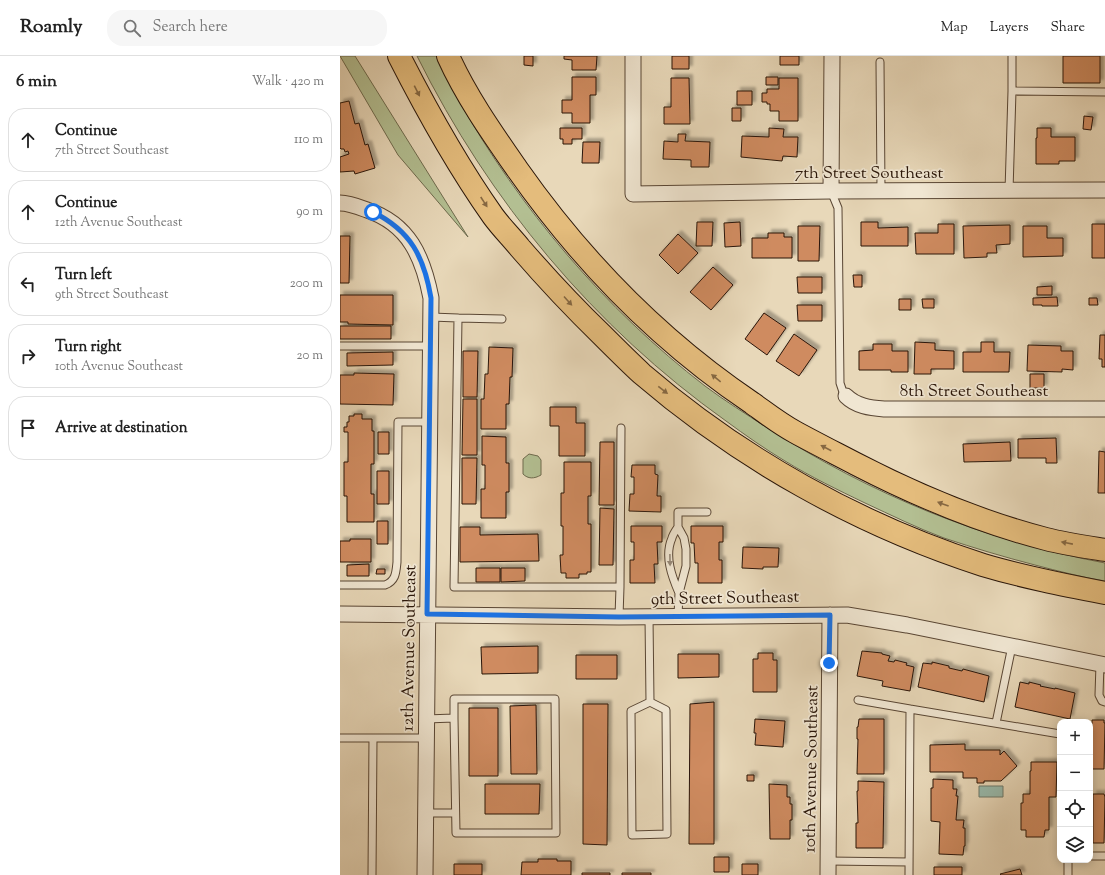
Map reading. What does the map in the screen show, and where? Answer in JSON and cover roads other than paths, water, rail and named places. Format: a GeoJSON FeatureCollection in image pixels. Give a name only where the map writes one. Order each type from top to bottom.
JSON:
{"type":"FeatureCollection","features":[{"type":"Feature","properties":{"kind":"highway"},"geometry":{"type":"LineString","coordinates":[[399,56],[429,114],[460,166],[494,217],[574,308],[642,373],[702,421],[798,484],[886,528],[984,565],[1043,581],[1105,594]]}},
{"type":"Feature","properties":{"kind":"highway"},"geometry":{"type":"LineString","coordinates":[[448,56],[457,76],[494,135],[530,187],[565,232],[610,282],[661,333],[720,381],[794,432],[927,499],[994,524],[1047,539],[1105,550]]}},
{"type":"Feature","properties":{"kind":"street","name":"7th Street Southeast"},"geometry":{"type":"LineString","coordinates":[[633,56],[633,194],[831,191],[1105,190]]}},
{"type":"Feature","properties":{"kind":"street"},"geometry":{"type":"LineString","coordinates":[[831,191],[832,56]]}},
{"type":"Feature","properties":{"kind":"street"},"geometry":{"type":"LineString","coordinates":[[340,203],[373,212],[392,222],[405,235],[416,250],[424,268],[431,298],[429,422]]}},
{"type":"Feature","properties":{"kind":"street","name":"8th Street Southeast"},"geometry":{"type":"LineString","coordinates":[[846,396],[855,403],[884,409],[1105,408]]}},
{"type":"Feature","properties":{"kind":"street","name":"12th Avenue Southeast"},"geometry":{"type":"LineString","coordinates":[[425,875],[429,422]]}},
{"type":"Feature","properties":{"kind":"street","name":"9th Street Southeast"},"geometry":{"type":"LineString","coordinates":[[340,614],[619,617],[830,615],[865,618],[1102,664]]}},
{"type":"Feature","properties":{"kind":"street","name":"10th Avenue Southeast"},"geometry":{"type":"LineString","coordinates":[[828,868],[830,615]]}},
{"type":"Feature","properties":{"kind":"lane"},"geometry":{"type":"LineString","coordinates":[[1009,191],[1012,56]]}},
{"type":"Feature","properties":{"kind":"lane"},"geometry":{"type":"LineString","coordinates":[[880,62],[881,191]]}},
{"type":"Feature","properties":{"kind":"lane"},"geometry":{"type":"LineString","coordinates":[[1012,91],[1105,92]]}},
{"type":"Feature","properties":{"kind":"lane"},"geometry":{"type":"LineString","coordinates":[[831,191],[838,208],[840,383],[846,396]]}},
{"type":"Feature","properties":{"kind":"lane"},"geometry":{"type":"LineString","coordinates":[[431,317],[502,319]]}},
{"type":"Feature","properties":{"kind":"lane"},"geometry":{"type":"LineString","coordinates":[[458,318],[454,587],[620,587]]}},
{"type":"Feature","properties":{"kind":"lane"},"geometry":{"type":"LineString","coordinates":[[340,346],[430,346]]}},
{"type":"Feature","properties":{"kind":"lane"},"geometry":{"type":"LineString","coordinates":[[340,585],[385,585],[395,577],[398,422],[429,422]]}},
{"type":"Feature","properties":{"kind":"lane"},"geometry":{"type":"LineString","coordinates":[[619,617],[621,428]]}},
{"type":"Feature","properties":{"kind":"lane"},"geometry":{"type":"LineString","coordinates":[[678,616],[679,593],[686,566],[686,549],[684,538],[678,527],[678,512],[707,512]]}},
{"type":"Feature","properties":{"kind":"lane"},"geometry":{"type":"LineString","coordinates":[[678,527],[671,538],[670,566],[672,577],[679,593]]}},
{"type":"Feature","properties":{"kind":"lane"},"geometry":{"type":"LineString","coordinates":[[649,617],[650,702]]}},
{"type":"Feature","properties":{"kind":"lane"},"geometry":{"type":"LineString","coordinates":[[996,723],[1012,646]]}},
{"type":"Feature","properties":{"kind":"lane"},"geometry":{"type":"LineString","coordinates":[[1102,664],[1098,695],[1102,701],[1105,702]]}},
{"type":"Feature","properties":{"kind":"lane"},"geometry":{"type":"LineString","coordinates":[[454,699],[555,699],[556,832],[456,833],[454,718],[454,699]]}},
{"type":"Feature","properties":{"kind":"lane"},"geometry":{"type":"LineString","coordinates":[[858,700],[1057,733]]}},
{"type":"Feature","properties":{"kind":"lane"},"geometry":{"type":"LineString","coordinates":[[650,702],[666,710],[667,834],[632,835],[631,711],[650,702]]}},
{"type":"Feature","properties":{"kind":"lane"},"geometry":{"type":"LineString","coordinates":[[909,875],[910,708]]}},
{"type":"Feature","properties":{"kind":"lane"},"geometry":{"type":"LineString","coordinates":[[426,718],[454,718]]}},
{"type":"Feature","properties":{"kind":"lane"},"geometry":{"type":"LineString","coordinates":[[340,738],[426,738]]}},
{"type":"Feature","properties":{"kind":"lane"},"geometry":{"type":"LineString","coordinates":[[372,875],[373,738]]}},
{"type":"Feature","properties":{"kind":"lane"},"geometry":{"type":"LineString","coordinates":[[426,813],[455,813]]}},
{"type":"Feature","properties":{"kind":"lane"},"geometry":{"type":"LineString","coordinates":[[1093,856],[1105,856]]}},
{"type":"Feature","properties":{"kind":"lane"},"geometry":{"type":"LineString","coordinates":[[828,868],[909,862]]}},
{"type":"Feature","properties":{"kind":"lane"},"geometry":{"type":"LineString","coordinates":[[1068,863],[1068,875]]}}]}
